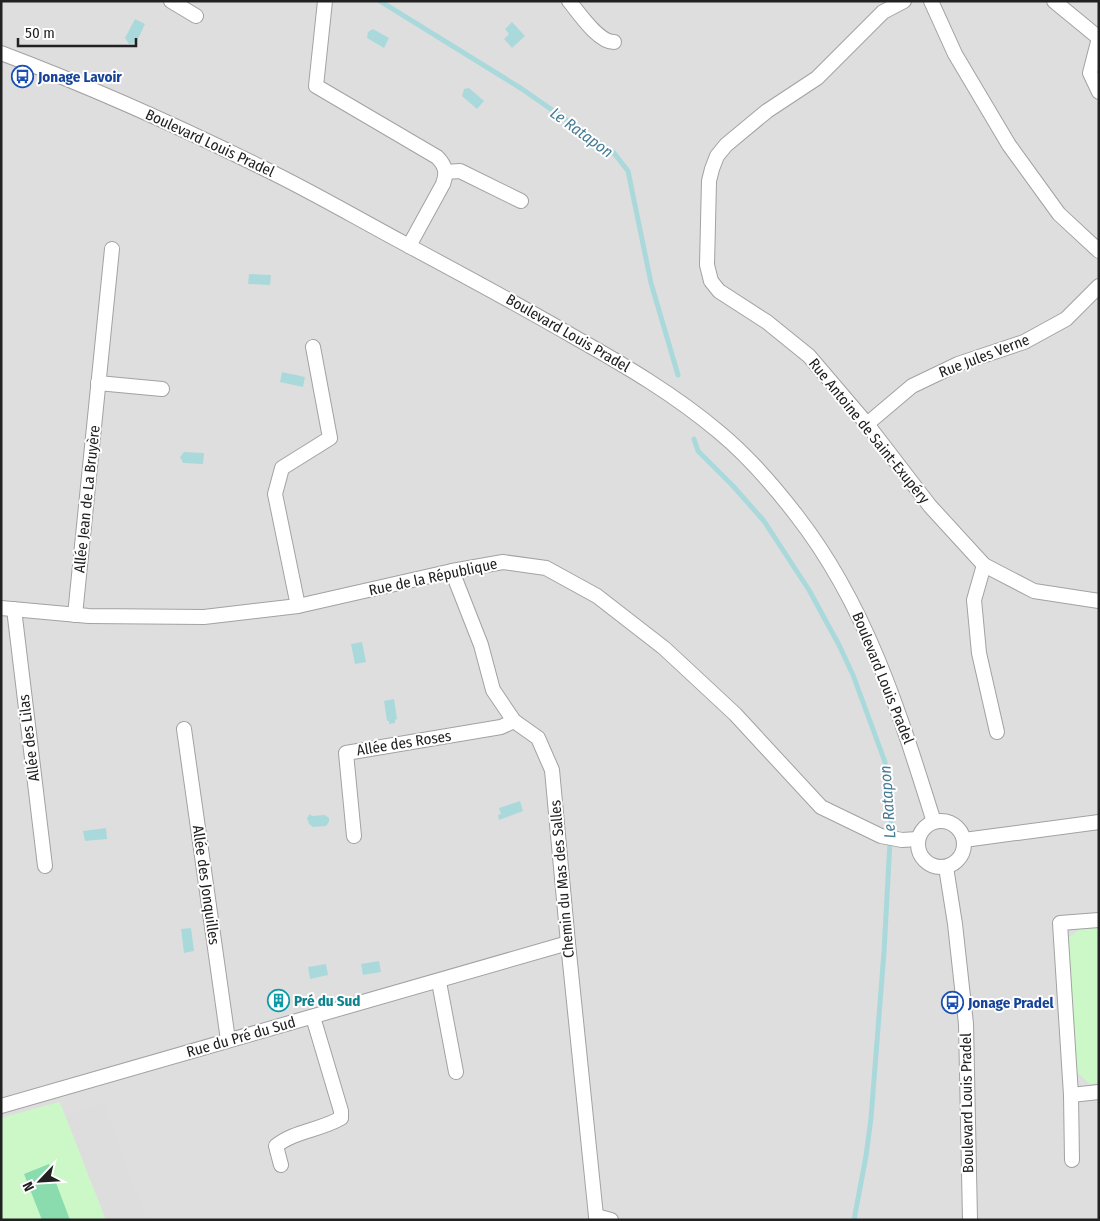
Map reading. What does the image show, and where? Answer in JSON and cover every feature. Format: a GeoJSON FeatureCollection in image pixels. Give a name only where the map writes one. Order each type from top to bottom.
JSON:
{"type":"FeatureCollection","features":[{"type":"Feature","properties":{"kind":"street"},"geometry":{"type":"LineString","coordinates":[[171,1],[196,16]]}},
{"type":"Feature","properties":{"kind":"street"},"geometry":{"type":"LineString","coordinates":[[325,1],[316,86],[438,157],[446,172],[443,184],[409,246]]}},
{"type":"Feature","properties":{"kind":"street"},"geometry":{"type":"LineString","coordinates":[[569,1],[600,37],[608,42],[614,42]]}},
{"type":"Feature","properties":{"kind":"street"},"geometry":{"type":"LineString","coordinates":[[881,7],[904,1]]}},
{"type":"Feature","properties":{"kind":"street"},"geometry":{"type":"LineString","coordinates":[[931,1],[955,54],[1009,145],[1059,214],[1099,251]]}},
{"type":"Feature","properties":{"kind":"street"},"geometry":{"type":"LineString","coordinates":[[1054,1],[1099,38],[1090,73],[1099,92]]}},
{"type":"Feature","properties":{"kind":"street","name":"Rue Antoine de Saint-Exupéry"},"geometry":{"type":"LineString","coordinates":[[881,7],[817,78],[767,111],[726,145],[717,156],[712,169],[708,197],[707,265],[710,281],[719,291],[767,322],[809,356],[867,424],[930,506],[984,565],[1034,591],[1099,601]]}},
{"type":"Feature","properties":{"kind":"street","name":"Boulevard Louis Pradel"},"geometry":{"type":"LineString","coordinates":[[1,53],[106,94],[266,169],[510,300],[641,375],[685,405],[721,433],[757,469],[796,514],[839,579],[866,631],[915,756],[934,822]]}},
{"type":"Feature","properties":{"kind":"street"},"geometry":{"type":"LineString","coordinates":[[446,172],[460,171],[521,201]]}},
{"type":"Feature","properties":{"kind":"street","name":"Allée Jean de La Bruyère"},"geometry":{"type":"LineString","coordinates":[[74,615],[112,249]]}},
{"type":"Feature","properties":{"kind":"street","name":"Rue Jules Verne"},"geometry":{"type":"LineString","coordinates":[[867,424],[912,386],[958,364],[1024,342],[1066,319],[1099,286]]}},
{"type":"Feature","properties":{"kind":"street"},"geometry":{"type":"LineString","coordinates":[[298,606],[275,494],[282,468],[330,438],[313,347]]}},
{"type":"Feature","properties":{"kind":"street"},"geometry":{"type":"LineString","coordinates":[[98,383],[162,389]]}},
{"type":"Feature","properties":{"kind":"street","name":"Rue de la République"},"geometry":{"type":"LineString","coordinates":[[8,608],[74,615],[204,617],[298,606],[452,571],[503,562],[546,568],[596,596],[664,648],[735,714],[821,807],[880,836],[902,840],[918,839]]}},
{"type":"Feature","properties":{"kind":"street"},"geometry":{"type":"LineString","coordinates":[[984,565],[974,600],[979,653],[997,732]]}},
{"type":"Feature","properties":{"kind":"street","name":"Chemin du Mas des Salles"},"geometry":{"type":"LineString","coordinates":[[452,571],[481,645],[493,690],[514,721],[538,738],[552,770],[591,1218]]}},
{"type":"Feature","properties":{"kind":"street","name":"Allée des Lilas"},"geometry":{"type":"LineString","coordinates":[[8,608],[45,866]]}},
{"type":"Feature","properties":{"kind":"street","name":"Allée des Roses"},"geometry":{"type":"LineString","coordinates":[[354,836],[346,753],[501,727],[514,721]]}},
{"type":"Feature","properties":{"kind":"street","name":"Allée des Jonquilles"},"geometry":{"type":"LineString","coordinates":[[184,730],[228,1040]]}},
{"type":"Feature","properties":{"kind":"street"},"geometry":{"type":"LineString","coordinates":[[934,822],[948,822],[955,825],[960,830],[964,840],[963,853],[959,859],[946,867],[938,867],[925,861],[918,847],[918,839],[921,832],[926,826],[934,822]]}},
{"type":"Feature","properties":{"kind":"street"},"geometry":{"type":"LineString","coordinates":[[964,840],[1099,822]]}},
{"type":"Feature","properties":{"kind":"street","name":"Boulevard Louis Pradel"},"geometry":{"type":"LineString","coordinates":[[946,867],[955,924],[966,1024],[970,1220]]}},
{"type":"Feature","properties":{"kind":"street"},"geometry":{"type":"LineString","coordinates":[[1072,1160],[1071,1096],[1060,923],[1099,920]]}},
{"type":"Feature","properties":{"kind":"street","name":"Rue du Pré du Sud"},"geometry":{"type":"LineString","coordinates":[[1,1106],[228,1040],[439,982],[568,943]]}},
{"type":"Feature","properties":{"kind":"street"},"geometry":{"type":"LineString","coordinates":[[439,982],[456,1072]]}},
{"type":"Feature","properties":{"kind":"street"},"geometry":{"type":"LineString","coordinates":[[281,1165],[276,1146],[283,1140],[330,1124],[340,1118],[341,1111],[313,1017]]}},
{"type":"Feature","properties":{"kind":"street"},"geometry":{"type":"LineString","coordinates":[[1071,1096],[1099,1092]]}},
{"type":"Feature","properties":{"kind":"street"},"geometry":{"type":"LineString","coordinates":[[591,1218],[611,1220]]}},
{"type":"Feature","properties":{"kind":"shaded area"},"geometry":{"type":"Polygon","coordinates":[[[1,1],[1099,1],[1099,1220],[1,1220],[1,1]]]}},
{"type":"Feature","properties":{"kind":"shaded area"},"geometry":{"type":"Polygon","coordinates":[[[103,1103],[146,1220],[106,1220],[66,1116],[103,1103]]]}},
{"type":"Feature","properties":{"kind":"green space"},"geometry":{"type":"Polygon","coordinates":[[[1085,926],[1099,926],[1099,1082],[1090,1084],[1074,1070],[1067,938],[1085,926]]]}},
{"type":"Feature","properties":{"kind":"green space"},"geometry":{"type":"Polygon","coordinates":[[[59,1102],[106,1220],[1,1220],[1,1118],[59,1102]]]}},
{"type":"Feature","properties":{"kind":"green space"},"geometry":{"type":"Polygon","coordinates":[[[49,1164],[70,1220],[42,1220],[24,1174],[49,1164]]]}},
{"type":"Feature","properties":{"kind":"water"},"geometry":{"type":"Polygon","coordinates":[[[135,19],[145,24],[136,43],[129,44],[125,38],[135,19]]]}},
{"type":"Feature","properties":{"kind":"water"},"geometry":{"type":"Polygon","coordinates":[[[512,22],[525,36],[512,48],[504,39],[509,34],[505,29],[512,22]]]}},
{"type":"Feature","properties":{"kind":"water"},"geometry":{"type":"Polygon","coordinates":[[[373,29],[389,38],[384,48],[367,38],[368,32],[373,29]]]}},
{"type":"Feature","properties":{"kind":"water"},"geometry":{"type":"Polygon","coordinates":[[[469,88],[484,101],[477,109],[462,96],[464,89],[469,88]]]}},
{"type":"Feature","properties":{"kind":"water"},"geometry":{"type":"Polygon","coordinates":[[[249,274],[271,275],[270,285],[248,284],[249,274]]]}},
{"type":"Feature","properties":{"kind":"water"},"geometry":{"type":"Polygon","coordinates":[[[282,372],[305,377],[303,387],[280,382],[282,372]]]}},
{"type":"Feature","properties":{"kind":"water"},"geometry":{"type":"Polygon","coordinates":[[[184,452],[204,453],[203,464],[183,463],[180,457],[184,452]]]}},
{"type":"Feature","properties":{"kind":"water"},"geometry":{"type":"Polygon","coordinates":[[[362,642],[366,662],[355,664],[351,644],[362,642]]]}},
{"type":"Feature","properties":{"kind":"water"},"geometry":{"type":"Polygon","coordinates":[[[394,699],[397,719],[395,723],[389,724],[384,701],[394,699]]]}},
{"type":"Feature","properties":{"kind":"water"},"geometry":{"type":"Polygon","coordinates":[[[520,801],[523,811],[499,820],[498,815],[501,814],[499,808],[520,801]]]}},
{"type":"Feature","properties":{"kind":"water"},"geometry":{"type":"Polygon","coordinates":[[[310,814],[312,816],[325,815],[329,818],[329,822],[326,826],[313,827],[309,824],[307,818],[310,814]]]}},
{"type":"Feature","properties":{"kind":"water"},"geometry":{"type":"Polygon","coordinates":[[[106,828],[107,839],[85,841],[83,831],[106,828]]]}},
{"type":"Feature","properties":{"kind":"water"},"geometry":{"type":"Polygon","coordinates":[[[191,928],[194,951],[184,953],[181,929],[191,928]]]}},
{"type":"Feature","properties":{"kind":"water"},"geometry":{"type":"Polygon","coordinates":[[[379,961],[381,972],[363,975],[361,964],[379,961]]]}},
{"type":"Feature","properties":{"kind":"water"},"geometry":{"type":"Polygon","coordinates":[[[326,964],[328,975],[310,979],[308,967],[326,964]]]}},
{"type":"Feature","properties":{"kind":"waterway","name":"Le Ratapon"},"geometry":{"type":"LineString","coordinates":[[380,1],[522,89],[614,153],[628,171],[651,283],[678,375]]}},
{"type":"Feature","properties":{"kind":"waterway","name":"Le Ratapon"},"geometry":{"type":"LineString","coordinates":[[694,439],[698,451],[764,521],[809,590],[853,675],[885,762],[891,823],[884,952],[871,1118],[854,1220]]}},
{"type":"Feature","properties":{"kind":"place","name":"Jonage Lavoir"},"geometry":{"type":"Point","coordinates":[22,77]}},
{"type":"Feature","properties":{"kind":"place","name":"Pré du Sud"},"geometry":{"type":"Point","coordinates":[278,1001]}},
{"type":"Feature","properties":{"kind":"place","name":"Jonage Pradel"},"geometry":{"type":"Point","coordinates":[952,1003]}}]}
